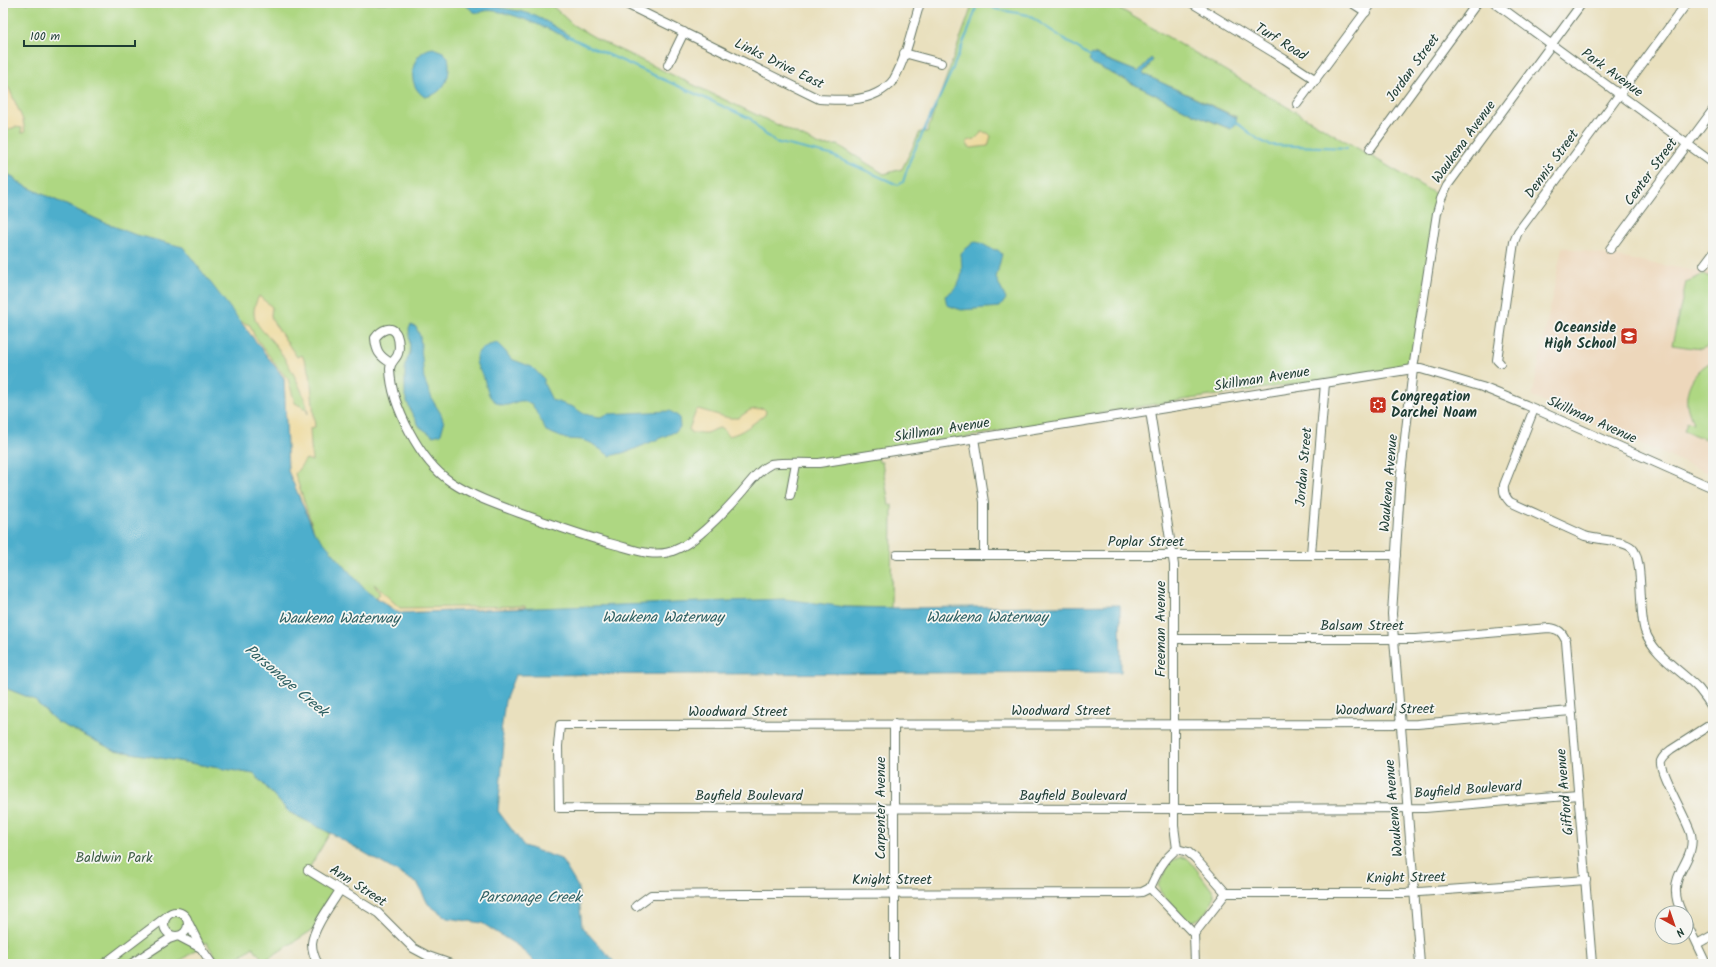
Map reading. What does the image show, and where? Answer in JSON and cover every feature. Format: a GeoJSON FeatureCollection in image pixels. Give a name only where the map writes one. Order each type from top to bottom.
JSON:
{"type":"FeatureCollection","features":[{"type":"Feature","properties":{"kind":"street","name":"Links Drive East"},"geometry":{"type":"LineString","coordinates":[[624,3],[819,99],[842,100],[868,97],[879,93],[893,81],[904,53],[920,3]]}},
{"type":"Feature","properties":{"kind":"street"},"geometry":{"type":"LineString","coordinates":[[641,11],[645,3]]}},
{"type":"Feature","properties":{"kind":"street","name":"Turf Road"},"geometry":{"type":"LineString","coordinates":[[1192,3],[1316,80]]}},
{"type":"Feature","properties":{"kind":"street"},"geometry":{"type":"LineString","coordinates":[[1352,3],[1366,12]]}},
{"type":"Feature","properties":{"kind":"street"},"geometry":{"type":"LineString","coordinates":[[1297,104],[1372,3]]}},
{"type":"Feature","properties":{"kind":"street","name":"Jordan Street"},"geometry":{"type":"LineString","coordinates":[[1370,149],[1477,3]]}},
{"type":"Feature","properties":{"kind":"street","name":"Park Avenue"},"geometry":{"type":"LineString","coordinates":[[1495,3],[1713,164]]}},
{"type":"Feature","properties":{"kind":"street","name":"Waukena Avenue"},"geometry":{"type":"LineString","coordinates":[[1420,964],[1392,614],[1401,473],[1413,368],[1435,221],[1441,199],[1447,186],[1582,3]]}},
{"type":"Feature","properties":{"kind":"street","name":"Dennis Street"},"geometry":{"type":"LineString","coordinates":[[1500,363],[1497,360],[1514,242],[1518,232],[1687,3]]}},
{"type":"Feature","properties":{"kind":"street"},"geometry":{"type":"LineString","coordinates":[[668,65],[684,32]]}},
{"type":"Feature","properties":{"kind":"street"},"geometry":{"type":"LineString","coordinates":[[904,53],[941,63]]}},
{"type":"Feature","properties":{"kind":"street","name":"Center Street"},"geometry":{"type":"LineString","coordinates":[[1610,249],[1713,110]]}},
{"type":"Feature","properties":{"kind":"street"},"geometry":{"type":"LineString","coordinates":[[1704,265],[1713,253]]}},
{"type":"Feature","properties":{"kind":"street","name":"Skillman Avenue"},"geometry":{"type":"LineString","coordinates":[[391,363],[392,385],[400,412],[422,452],[436,470],[451,482],[477,496],[506,508],[590,537],[647,553],[665,553],[683,546],[713,522],[765,467],[772,463],[820,463],[1413,368],[1482,387],[1713,488]]}},
{"type":"Feature","properties":{"kind":"street","name":"Jordan Street"},"geometry":{"type":"LineString","coordinates":[[1311,554],[1325,382]]}},
{"type":"Feature","properties":{"kind":"street"},"geometry":{"type":"LineString","coordinates":[[1534,409],[1504,485],[1503,491],[1506,498],[1510,502],[1585,536],[1598,540],[1623,543],[1632,548],[1639,560],[1641,610],[1646,632],[1658,652],[1698,688],[1713,708]]}},
{"type":"Feature","properties":{"kind":"street","name":"Freeman Avenue"},"geometry":{"type":"LineString","coordinates":[[1150,411],[1174,565],[1174,809],[1177,849]]}},
{"type":"Feature","properties":{"kind":"street"},"geometry":{"type":"LineString","coordinates":[[974,438],[984,502],[984,555]]}},
{"type":"Feature","properties":{"kind":"street"},"geometry":{"type":"LineString","coordinates":[[790,496],[796,464]]}},
{"type":"Feature","properties":{"kind":"street","name":"Poplar Street"},"geometry":{"type":"LineString","coordinates":[[897,555],[1396,555]]}},
{"type":"Feature","properties":{"kind":"street","name":"Balsam Street"},"geometry":{"type":"LineString","coordinates":[[1174,639],[1416,639],[1549,628]]}},
{"type":"Feature","properties":{"kind":"street","name":"Gifford Avenue"},"geometry":{"type":"LineString","coordinates":[[1549,628],[1557,629],[1563,633],[1566,641],[1592,964]]}},
{"type":"Feature","properties":{"kind":"street","name":"Woodward Street"},"geometry":{"type":"LineString","coordinates":[[567,808],[559,808],[558,746],[560,725],[1418,724],[1571,711]]}},
{"type":"Feature","properties":{"kind":"street"},"geometry":{"type":"LineString","coordinates":[[1679,905],[1675,892],[1677,882],[1692,846],[1691,835],[1687,822],[1664,773],[1661,761],[1665,754],[1713,723]]}},
{"type":"Feature","properties":{"kind":"street","name":"Carpenter Avenue"},"geometry":{"type":"LineString","coordinates":[[894,724],[894,964]]}},
{"type":"Feature","properties":{"kind":"street","name":"Bayfield Boulevard"},"geometry":{"type":"LineString","coordinates":[[567,808],[1425,808],[1578,795]]}},
{"type":"Feature","properties":{"kind":"street"},"geometry":{"type":"LineString","coordinates":[[1194,934],[1150,888],[1162,863],[1177,849],[1188,852],[1195,858],[1226,893],[1194,934],[1195,964]]}},
{"type":"Feature","properties":{"kind":"street","name":"Ann Street"},"geometry":{"type":"LineString","coordinates":[[308,870],[378,913],[413,948],[428,956],[451,964]]}},
{"type":"Feature","properties":{"kind":"street","name":"Knight Street"},"geometry":{"type":"LineString","coordinates":[[1226,893],[1439,892],[1586,880]]}},
{"type":"Feature","properties":{"kind":"street","name":"Knight Street"},"geometry":{"type":"LineString","coordinates":[[636,906],[651,895],[1130,893],[1142,892],[1150,888]]}},
{"type":"Feature","properties":{"kind":"street"},"geometry":{"type":"LineString","coordinates":[[318,964],[313,954],[312,942],[317,928],[340,890]]}},
{"type":"Feature","properties":{"kind":"street"},"geometry":{"type":"LineString","coordinates":[[104,964],[169,914],[177,912],[186,918],[201,948],[212,964]]}},
{"type":"Feature","properties":{"kind":"street"},"geometry":{"type":"LineString","coordinates":[[166,917],[164,924],[165,928],[170,934],[178,936],[201,948]]}},
{"type":"Feature","properties":{"kind":"street"},"geometry":{"type":"LineString","coordinates":[[131,964],[166,941],[178,936],[186,929],[186,918]]}},
{"type":"Feature","properties":{"kind":"street"},"geometry":{"type":"LineString","coordinates":[[1697,944],[1713,935]]}},
{"type":"Feature","properties":{"kind":"street"},"geometry":{"type":"LineString","coordinates":[[1694,938],[1706,964]]}},
{"type":"Feature","properties":{"kind":"shaded area","name":"Oceanside High School"},"geometry":{"type":"Polygon","coordinates":[[[1562,247],[1713,274],[1713,475],[1532,397],[1562,247]]]}},
{"type":"Feature","properties":{"kind":"green space"},"geometry":{"type":"Polygon","coordinates":[[[3,3],[549,3],[573,25],[601,41],[822,146],[838,145],[884,174],[902,169],[920,132],[927,132],[973,3],[1110,3],[1439,196],[1412,367],[1155,404],[877,453],[879,462],[882,462],[889,505],[892,505],[891,608],[846,607],[398,617],[336,583],[133,234],[103,222],[23,185],[9,175],[3,160],[3,3]],[[1094,54],[1089,60],[1093,64],[1194,114],[1230,129],[1237,117],[1145,75],[1143,73],[1149,67],[1150,59],[1138,72],[1094,54]]]}},
{"type":"Feature","properties":{"kind":"green space"},"geometry":{"type":"Polygon","coordinates":[[[1702,275],[1713,277],[1713,344],[1701,349],[1672,345],[1686,282],[1702,275]]]}},
{"type":"Feature","properties":{"kind":"green space"},"geometry":{"type":"Polygon","coordinates":[[[1713,361],[1713,442],[1684,431],[1687,422],[1693,423],[1687,405],[1690,385],[1697,373],[1713,361]]]}},
{"type":"Feature","properties":{"kind":"green space","name":"Baldwin Park"},"geometry":{"type":"Polygon","coordinates":[[[3,687],[33,699],[57,722],[114,750],[254,774],[289,812],[330,833],[308,870],[340,890],[317,927],[264,961],[253,947],[229,964],[221,964],[206,942],[176,964],[3,964],[3,687]]]}},
{"type":"Feature","properties":{"kind":"green space"},"geometry":{"type":"Polygon","coordinates":[[[1181,857],[1187,858],[1191,862],[1214,893],[1213,900],[1207,910],[1202,916],[1193,921],[1181,915],[1164,897],[1158,885],[1171,861],[1181,857]]]}},
{"type":"Feature","properties":{"kind":"sand"},"geometry":{"type":"Polygon","coordinates":[[[3,86],[9,88],[23,120],[25,132],[21,133],[22,128],[15,127],[3,132],[3,86]]]}},
{"type":"Feature","properties":{"kind":"sand"},"geometry":{"type":"Polygon","coordinates":[[[982,132],[988,133],[991,136],[988,146],[971,148],[967,145],[967,141],[975,139],[982,132]]]}},
{"type":"Feature","properties":{"kind":"sand"},"geometry":{"type":"Polygon","coordinates":[[[259,296],[272,307],[272,320],[297,357],[302,355],[310,373],[315,427],[310,428],[312,461],[306,459],[295,474],[314,531],[288,471],[284,378],[239,321],[250,325],[254,335],[288,379],[295,403],[306,409],[308,414],[301,390],[288,364],[274,343],[258,326],[255,320],[255,305],[259,296]]]}},
{"type":"Feature","properties":{"kind":"sand"},"geometry":{"type":"Polygon","coordinates":[[[763,408],[766,411],[765,415],[743,431],[733,435],[728,436],[723,429],[719,428],[706,433],[691,433],[689,429],[698,409],[729,418],[738,418],[750,410],[763,408]]]}},
{"type":"Feature","properties":{"kind":"sand"},"geometry":{"type":"Polygon","coordinates":[[[374,584],[400,608],[525,606],[525,608],[399,613],[376,597],[380,594],[374,584]]]}},
{"type":"Feature","properties":{"kind":"water"},"geometry":{"type":"Polygon","coordinates":[[[463,3],[472,3],[476,7],[488,3],[527,13],[544,20],[569,35],[568,38],[537,24],[497,11],[480,13],[474,12],[463,3]]]}},
{"type":"Feature","properties":{"kind":"water"},"geometry":{"type":"Polygon","coordinates":[[[433,48],[443,52],[448,57],[448,77],[446,83],[438,92],[425,97],[419,92],[415,85],[413,70],[419,55],[433,48]]]}},
{"type":"Feature","properties":{"kind":"water"},"geometry":{"type":"Polygon","coordinates":[[[1092,54],[1138,72],[1151,58],[1153,60],[1143,73],[1145,75],[1237,118],[1235,125],[1231,129],[1194,114],[1093,64],[1089,60],[1092,54]]]}},
{"type":"Feature","properties":{"kind":"water"},"geometry":{"type":"Polygon","coordinates":[[[3,160],[9,175],[23,185],[103,222],[133,234],[183,247],[284,378],[288,471],[314,531],[366,591],[399,613],[785,599],[846,607],[897,608],[1120,605],[1121,672],[515,675],[505,701],[501,732],[504,744],[498,811],[524,846],[561,859],[578,887],[582,927],[616,964],[536,964],[521,948],[482,923],[447,918],[428,904],[418,884],[334,835],[289,812],[254,774],[114,750],[57,722],[33,699],[3,687],[3,160]]]}},
{"type":"Feature","properties":{"kind":"water"},"geometry":{"type":"Polygon","coordinates":[[[974,242],[981,243],[991,249],[998,250],[1002,254],[996,278],[1006,299],[1000,307],[961,310],[947,305],[945,296],[956,287],[961,278],[961,253],[974,242]]]}},
{"type":"Feature","properties":{"kind":"water"},"geometry":{"type":"Polygon","coordinates":[[[411,325],[416,327],[420,336],[424,379],[444,423],[441,434],[433,436],[420,427],[411,412],[405,396],[405,365],[410,353],[409,328],[411,325]]]}},
{"type":"Feature","properties":{"kind":"water"},"geometry":{"type":"Polygon","coordinates":[[[497,343],[511,359],[532,367],[544,379],[544,384],[552,400],[573,407],[584,414],[600,417],[608,414],[670,411],[679,417],[680,427],[677,431],[630,451],[610,456],[591,443],[582,440],[566,439],[546,431],[532,404],[520,401],[504,405],[496,402],[490,397],[483,376],[477,365],[476,356],[478,352],[485,347],[497,343]]]}},
{"type":"Feature","properties":{"kind":"waterway"},"geometry":{"type":"LineString","coordinates":[[567,36],[751,119],[759,129],[775,142],[831,155],[898,185],[903,182],[910,160],[950,75],[977,5],[981,3]]}},
{"type":"Feature","properties":{"kind":"waterway"},"geometry":{"type":"LineString","coordinates":[[986,3],[995,9],[1028,15],[1093,58]]}},
{"type":"Feature","properties":{"kind":"waterway"},"geometry":{"type":"LineString","coordinates":[[1234,121],[1259,140],[1270,145],[1347,148]]}},
{"type":"Feature","properties":{"kind":"place","name":"Oceanside High School"},"geometry":{"type":"Point","coordinates":[1629,336]}},
{"type":"Feature","properties":{"kind":"place","name":"Congregation Darchei Noam"},"geometry":{"type":"Point","coordinates":[1378,405]}},
{"type":"Feature","properties":{"kind":"water label","name":"Waukena Waterway"},"geometry":{"type":"Point","coordinates":[663,618]}},
{"type":"Feature","properties":{"kind":"water label","name":"Waukena Waterway"},"geometry":{"type":"Point","coordinates":[987,618]}},
{"type":"Feature","properties":{"kind":"water label","name":"Waukena Waterway"},"geometry":{"type":"Point","coordinates":[339,619]}},
{"type":"Feature","properties":{"kind":"water label","name":"Parsonage Creek"},"geometry":{"type":"Point","coordinates":[286,681]}},
{"type":"Feature","properties":{"kind":"water label","name":"Parsonage Creek"},"geometry":{"type":"Point","coordinates":[530,898]}}]}
